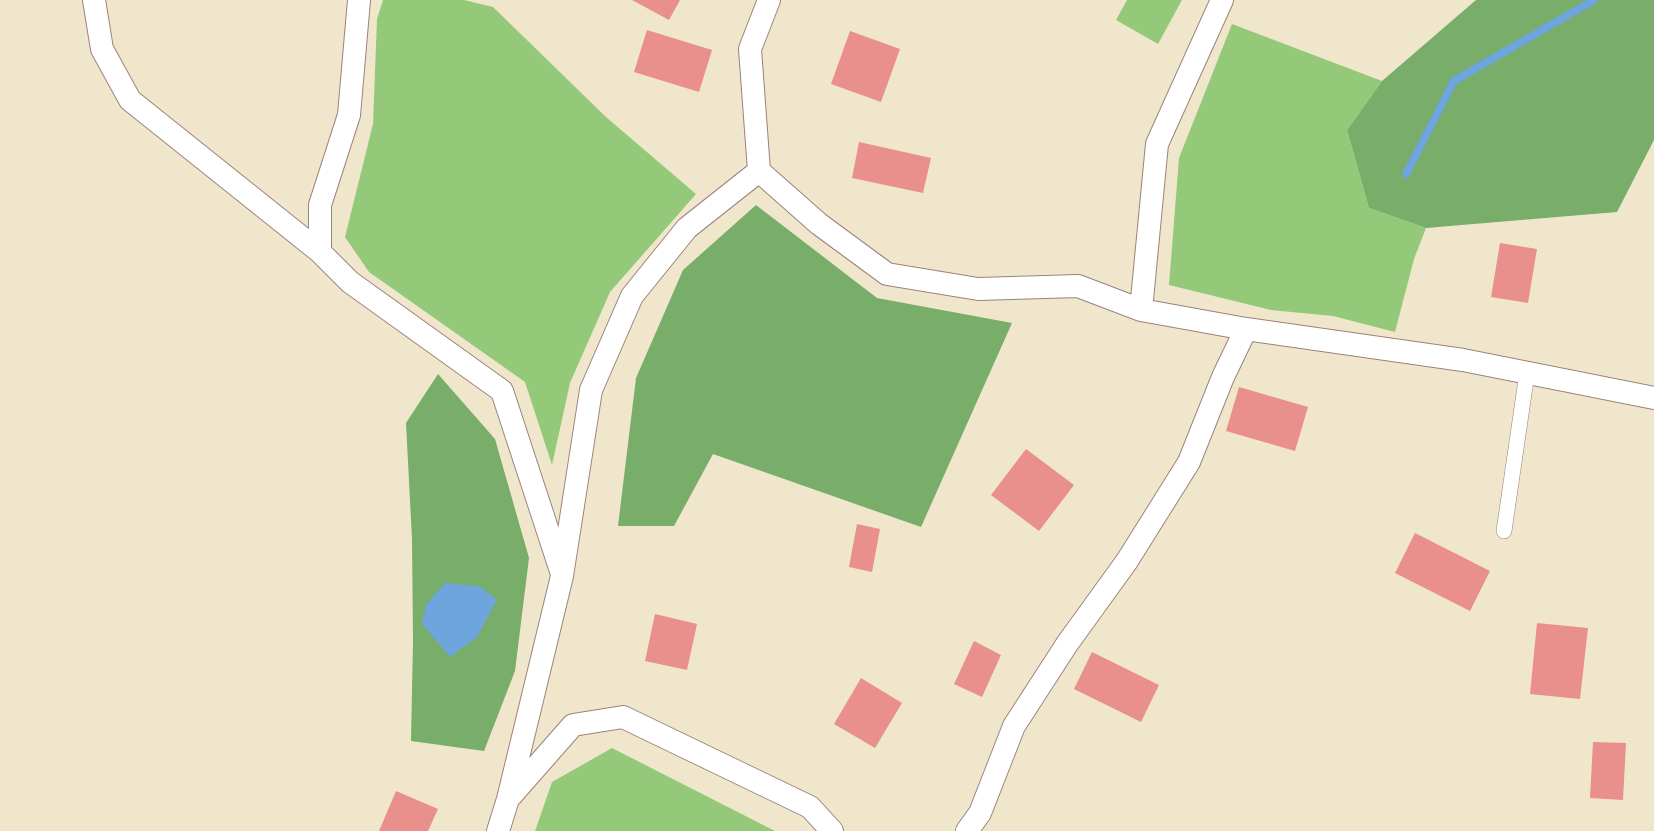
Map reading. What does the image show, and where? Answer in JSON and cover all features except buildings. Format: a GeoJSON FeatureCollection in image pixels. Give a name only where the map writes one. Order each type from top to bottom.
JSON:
{"type":"FeatureCollection","features":[{"type":"Feature","properties":{"kind":"street"},"geometry":{"type":"LineString","coordinates":[[94,0],[102,49],[130,100],[320,252],[350,282],[502,391],[562,576]]}},
{"type":"Feature","properties":{"kind":"street"},"geometry":{"type":"LineString","coordinates":[[320,252],[320,205],[349,115],[359,0]]}},
{"type":"Feature","properties":{"kind":"street"},"geometry":{"type":"LineString","coordinates":[[769,0],[750,50],[759,171],[819,224],[887,274],[978,289],[1078,286],[1141,310],[1246,329],[1463,360],[1654,398]]}},
{"type":"Feature","properties":{"kind":"street"},"geometry":{"type":"LineString","coordinates":[[1141,310],[1157,144],[1222,0]]}},
{"type":"Feature","properties":{"kind":"street"},"geometry":{"type":"LineString","coordinates":[[498,831],[508,799],[562,576],[591,390],[632,296],[687,228],[759,171]]}},
{"type":"Feature","properties":{"kind":"street"},"geometry":{"type":"LineString","coordinates":[[967,831],[980,813],[1014,726],[1067,644],[1127,561],[1189,462],[1224,377],[1246,329]]}},
{"type":"Feature","properties":{"kind":"street"},"geometry":{"type":"LineString","coordinates":[[508,799],[573,725],[623,717],[810,807],[832,831]]}},
{"type":"Feature","properties":{"kind":"lane"},"geometry":{"type":"LineString","coordinates":[[1504,531],[1527,372]]}},
{"type":"Feature","properties":{"kind":"green space"},"geometry":{"type":"Polygon","coordinates":[[[383,0],[464,0],[493,7],[606,117],[696,194],[610,292],[570,383],[552,465],[525,382],[369,272],[345,237],[373,124],[377,19],[383,0]]]}},
{"type":"Feature","properties":{"kind":"green space"},"geometry":{"type":"Polygon","coordinates":[[[1127,0],[1182,0],[1158,44],[1116,20],[1127,0]]]}},
{"type":"Feature","properties":{"kind":"green space"},"geometry":{"type":"Polygon","coordinates":[[[1476,0],[1654,0],[1654,140],[1617,212],[1426,228],[1369,208],[1347,130],[1382,81],[1476,0]]]}},
{"type":"Feature","properties":{"kind":"green space"},"geometry":{"type":"Polygon","coordinates":[[[1232,24],[1382,81],[1347,130],[1369,208],[1426,228],[1414,259],[1395,332],[1333,316],[1271,310],[1169,285],[1179,158],[1232,24]]]}},
{"type":"Feature","properties":{"kind":"green space"},"geometry":{"type":"Polygon","coordinates":[[[756,205],[877,298],[1012,323],[921,527],[713,454],[674,526],[618,526],[636,378],[683,270],[756,205]]]}},
{"type":"Feature","properties":{"kind":"green space"},"geometry":{"type":"Polygon","coordinates":[[[438,374],[495,439],[529,558],[515,671],[484,751],[411,741],[413,641],[412,539],[406,423],[438,374]]]}},
{"type":"Feature","properties":{"kind":"green space"},"geometry":{"type":"Polygon","coordinates":[[[612,748],[775,831],[535,831],[552,782],[612,748]]]}},
{"type":"Feature","properties":{"kind":"water"},"geometry":{"type":"Polygon","coordinates":[[[445,583],[480,586],[497,600],[477,637],[450,657],[422,624],[426,605],[445,583]]]}},
{"type":"Feature","properties":{"kind":"waterway"},"geometry":{"type":"LineString","coordinates":[[1406,174],[1454,81],[1594,0]]}}]}
